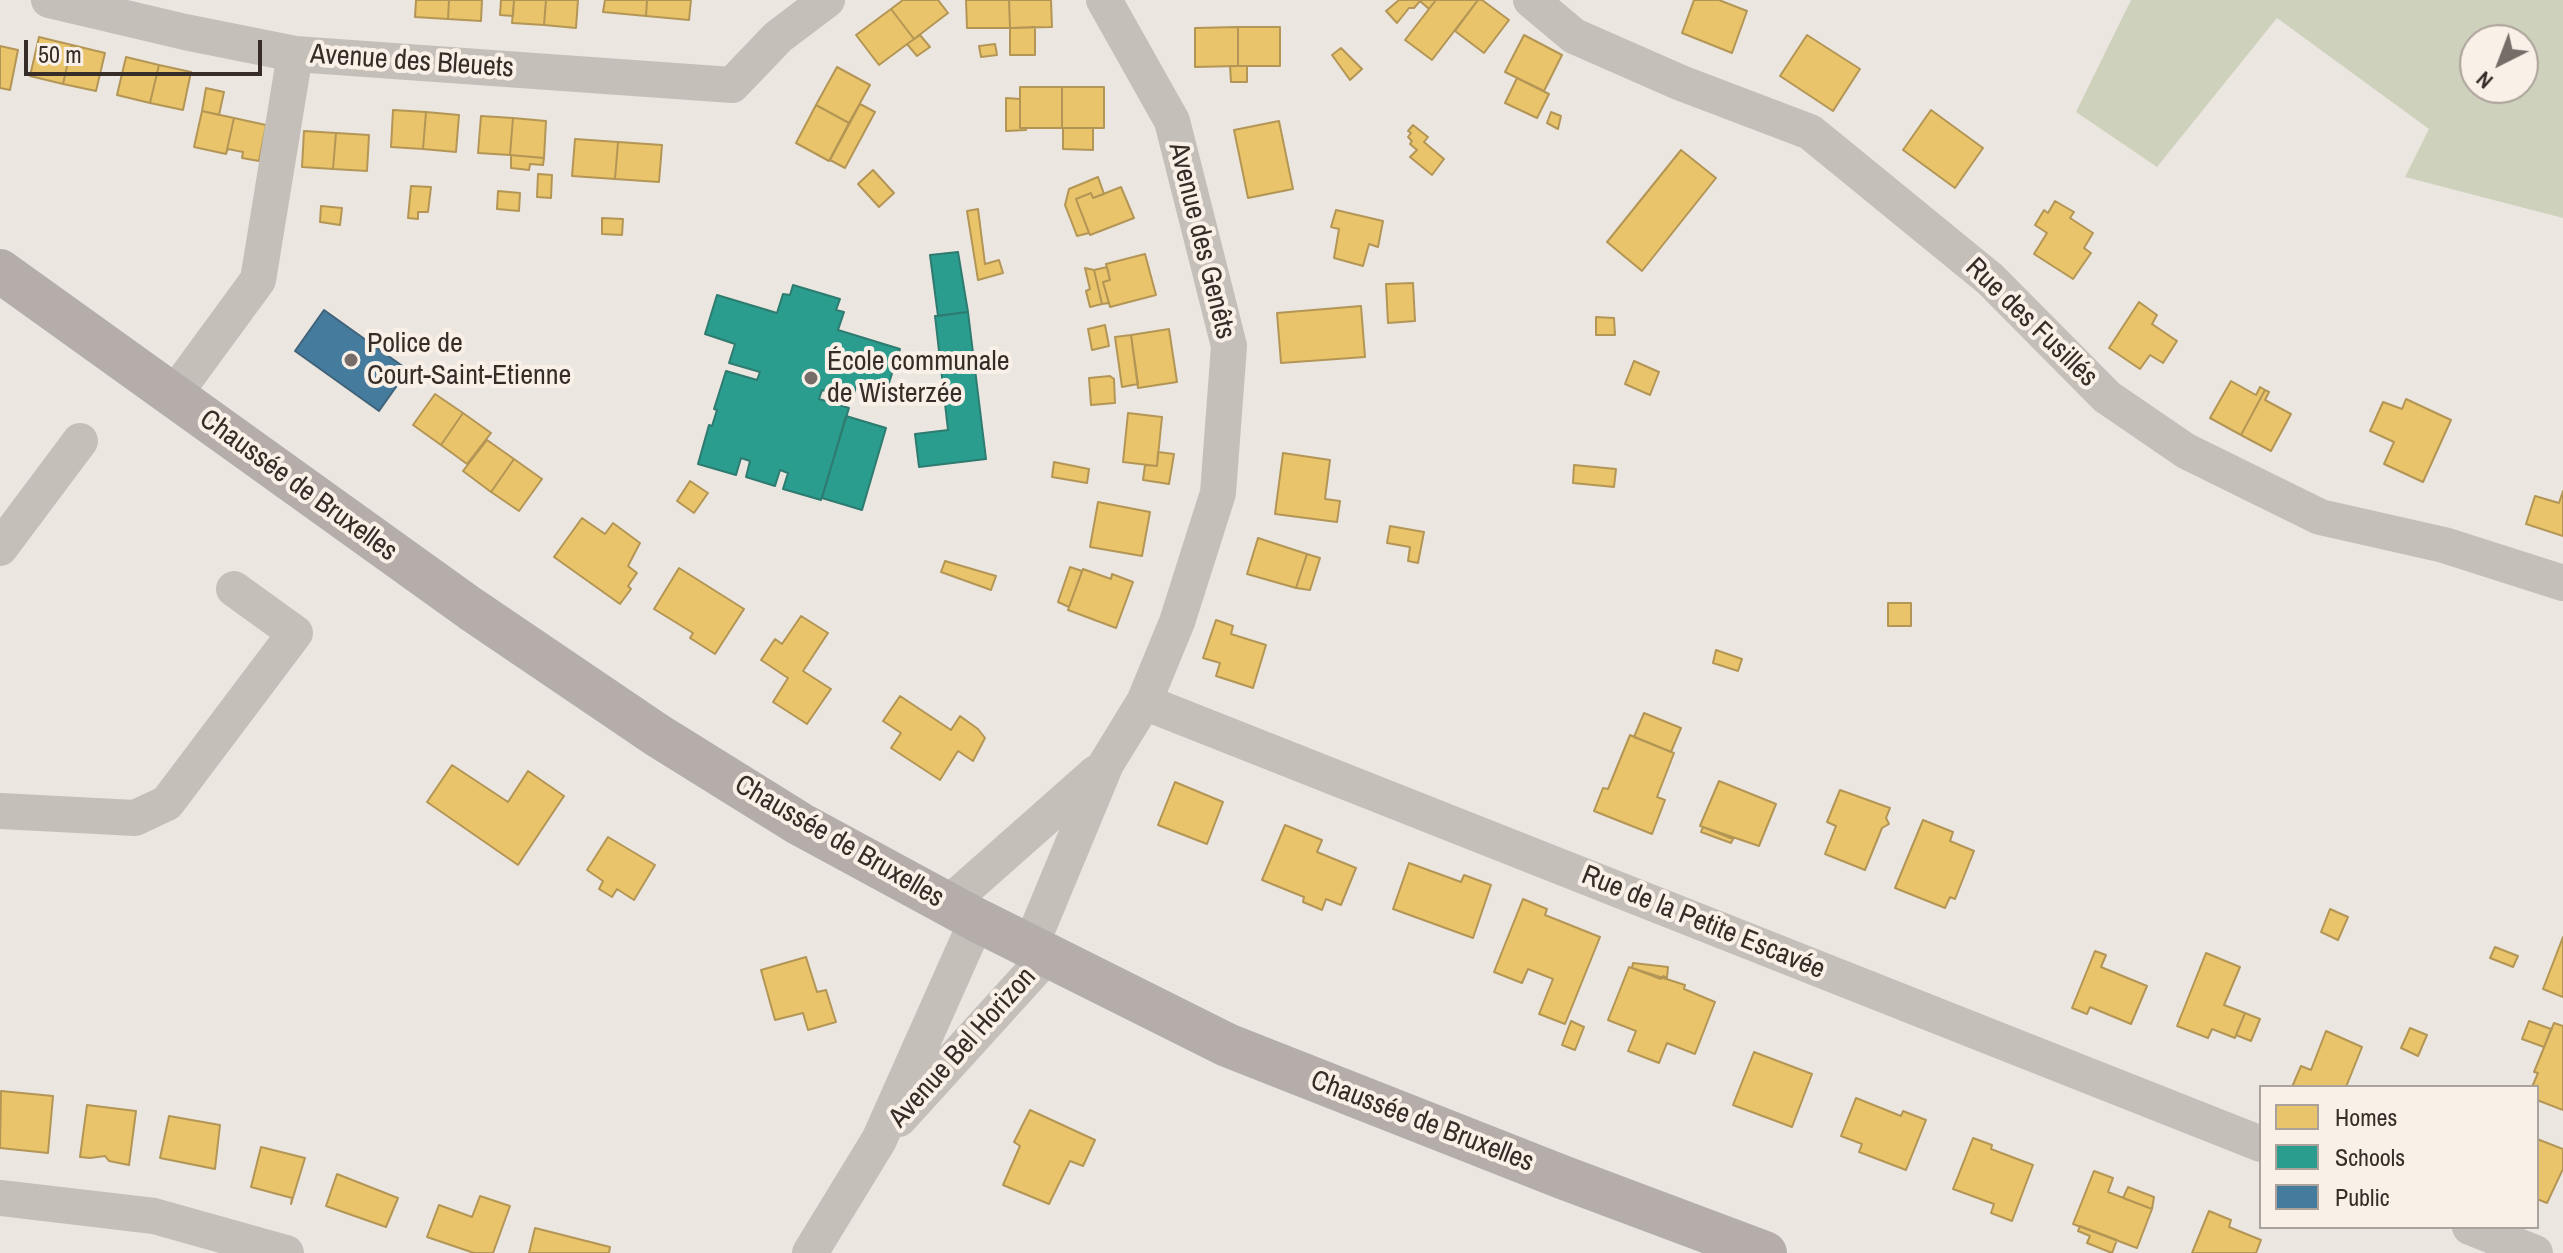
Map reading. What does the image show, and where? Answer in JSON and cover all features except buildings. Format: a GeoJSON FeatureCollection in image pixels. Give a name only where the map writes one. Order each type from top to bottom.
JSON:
{"type":"FeatureCollection","features":[{"type":"Feature","properties":{"kind":"main road","name":"Chaussée de Bruxelles"},"geometry":{"type":"LineString","coordinates":[[0,271],[458,600],[657,735],[800,824],[1038,952],[1227,1045],[1765,1253]]}},
{"type":"Feature","properties":{"kind":"street","name":"Avenue des Bleuets"},"geometry":{"type":"LineString","coordinates":[[49,0],[295,54],[732,85],[778,37],[827,0]]}},
{"type":"Feature","properties":{"kind":"street","name":"Avenue des Genêts"},"geometry":{"type":"LineString","coordinates":[[1038,952],[1106,764],[1144,702],[1177,622],[1218,493],[1229,346],[1172,121],[1104,0]]}},
{"type":"Feature","properties":{"kind":"street","name":"Rue des Fusillés"},"geometry":{"type":"LineString","coordinates":[[1531,0],[1574,36],[1681,83],[1810,132],[1990,279],[2107,397],[2186,451],[2320,517],[2444,545],[2563,583]]}},
{"type":"Feature","properties":{"kind":"street"},"geometry":{"type":"LineString","coordinates":[[173,396],[258,280],[295,54]]}},
{"type":"Feature","properties":{"kind":"street"},"geometry":{"type":"LineString","coordinates":[[0,548],[80,441]]}},
{"type":"Feature","properties":{"kind":"street"},"geometry":{"type":"LineString","coordinates":[[0,811],[135,818],[167,803],[295,633],[234,589]]}},
{"type":"Feature","properties":{"kind":"street","name":"Rue de la Petite Escavée"},"geometry":{"type":"LineString","coordinates":[[1144,702],[2259,1143]]}},
{"type":"Feature","properties":{"kind":"street","name":"Avenue des Genêts"},"geometry":{"type":"LineString","coordinates":[[962,912],[1106,764]]}},
{"type":"Feature","properties":{"kind":"street","name":"Avenue Bel Horizon"},"geometry":{"type":"LineString","coordinates":[[879,1140],[962,912]]}},
{"type":"Feature","properties":{"kind":"street","name":"Avenue Bel Horizon"},"geometry":{"type":"LineString","coordinates":[[810,1253],[879,1140],[1038,952]]}},
{"type":"Feature","properties":{"kind":"street"},"geometry":{"type":"LineString","coordinates":[[0,1198],[154,1216],[286,1253]]}},
{"type":"Feature","properties":{"kind":"street"},"geometry":{"type":"LineString","coordinates":[[2475,1229],[2535,1253]]}},
{"type":"Feature","properties":{"kind":"green space"},"geometry":{"type":"Polygon","coordinates":[[[2131,0],[2563,0],[2563,218],[2405,177],[2429,129],[2277,18],[2157,167],[2076,112],[2131,0]]]}},
{"type":"Feature","properties":{"kind":"place","name":"Police de Court-Saint-Etienne"},"geometry":{"type":"Point","coordinates":[351,360]}},
{"type":"Feature","properties":{"kind":"place","name":"École communale de Wisterzée"},"geometry":{"type":"Point","coordinates":[811,378]}}]}
